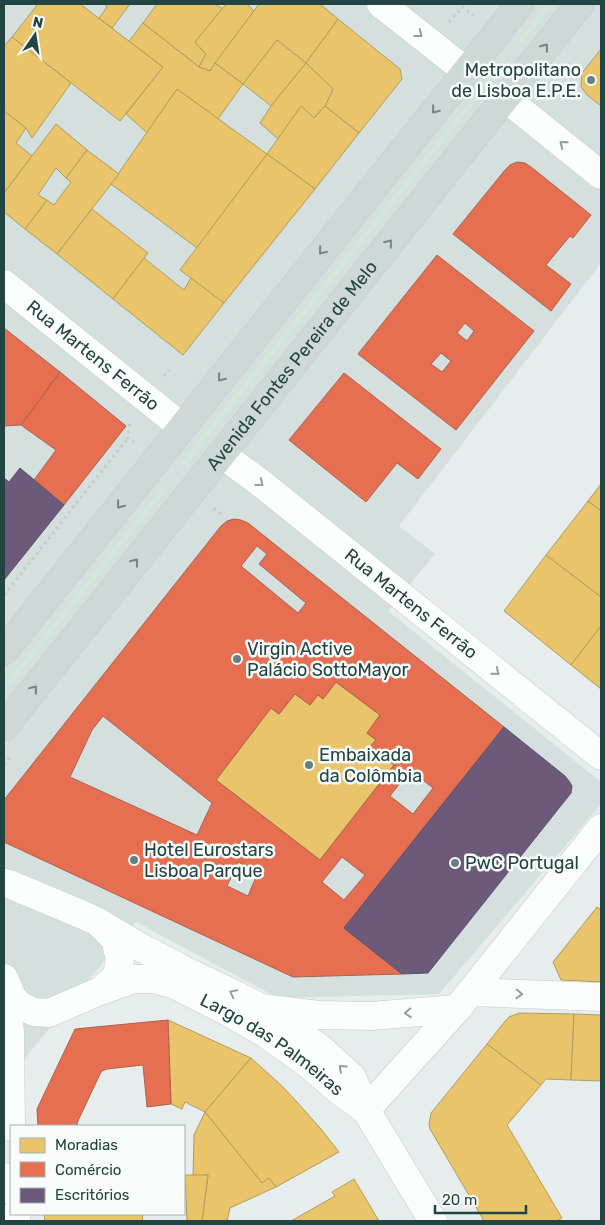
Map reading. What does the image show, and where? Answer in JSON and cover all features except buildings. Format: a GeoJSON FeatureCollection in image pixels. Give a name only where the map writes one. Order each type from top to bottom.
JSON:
{"type":"FeatureCollection","features":[{"type":"Feature","properties":{"kind":"main road"},"geometry":{"type":"LineString","coordinates":[[4,651],[520,4]]}},
{"type":"Feature","properties":{"kind":"main road","name":"Avenida Fontes Pereira de Melo"},"geometry":{"type":"LineString","coordinates":[[4,727],[580,4]]}},
{"type":"Feature","properties":{"kind":"street"},"geometry":{"type":"LineString","coordinates":[[380,4],[466,71]]}},
{"type":"Feature","properties":{"kind":"street"},"geometry":{"type":"LineString","coordinates":[[505,98],[601,174]]}},
{"type":"Feature","properties":{"kind":"street","name":"Rua Martens Ferrão"},"geometry":{"type":"LineString","coordinates":[[4,284],[182,427]]}},
{"type":"Feature","properties":{"kind":"street","name":"Rua Martens Ferrão"},"geometry":{"type":"LineString","coordinates":[[221,454],[258,481],[601,756]]}},
{"type":"Feature","properties":{"kind":"street"},"geometry":{"type":"LineString","coordinates":[[433,1221],[366,1110],[464,1001],[601,828]]}},
{"type":"Feature","properties":{"kind":"street"},"geometry":{"type":"LineString","coordinates":[[4,883],[98,922],[142,948],[179,977]]}},
{"type":"Feature","properties":{"kind":"street"},"geometry":{"type":"LineString","coordinates":[[98,922],[115,939],[120,959],[117,976],[100,991]]}},
{"type":"Feature","properties":{"kind":"street"},"geometry":{"type":"LineString","coordinates":[[7,1035],[49,1013],[100,991],[134,980],[179,977]]}},
{"type":"Feature","properties":{"kind":"street","name":"Largo das Palmeiras"},"geometry":{"type":"LineString","coordinates":[[179,977],[236,995],[261,1008],[320,1048],[352,1078],[366,1110]]}},
{"type":"Feature","properties":{"kind":"street","name":"Largo das Palmeiras"},"geometry":{"type":"LineString","coordinates":[[179,977],[228,1012],[266,1034],[307,1063],[342,1093],[366,1110]]}},
{"type":"Feature","properties":{"kind":"street"},"geometry":{"type":"LineString","coordinates":[[5,981],[13,999],[21,1006],[34,1012],[49,1013]]}},
{"type":"Feature","properties":{"kind":"street"},"geometry":{"type":"LineString","coordinates":[[5,981],[11,1125]]}},
{"type":"Feature","properties":{"kind":"street","name":"Largo das Palmeiras"},"geometry":{"type":"LineString","coordinates":[[261,1008],[319,1015],[363,1016],[464,1001],[601,997]]}},
{"type":"Feature","properties":{"kind":"street"},"geometry":{"type":"LineString","coordinates":[[4,1177],[10,1188]]}},
{"type":"Feature","properties":{"kind":"path"},"geometry":{"type":"LineString","coordinates":[[4,595],[128,438]]}},
{"type":"Feature","properties":{"kind":"shaded area"},"geometry":{"type":"Polygon","coordinates":[[[4,4],[601,4],[601,263],[399,526],[435,554],[388,611],[601,782],[601,804],[439,994],[278,998],[136,922],[4,1084],[4,4]]]}},
{"type":"Feature","properties":{"kind":"green space"},"geometry":{"type":"Polygon","coordinates":[[[546,4],[554,4],[524,41],[520,41],[520,37],[546,4]]]}},
{"type":"Feature","properties":{"kind":"green space"},"geometry":{"type":"Polygon","coordinates":[[[503,60],[505,64],[187,464],[183,465],[182,461],[503,60]]]}},
{"type":"Feature","properties":{"kind":"green space"},"geometry":{"type":"Polygon","coordinates":[[[163,486],[167,489],[166,491],[4,694],[4,685],[163,486]]]}},
{"type":"Feature","properties":{"kind":"place","name":"Metropolitano de Lisboa E.P.E."},"geometry":{"type":"Point","coordinates":[591,80]}},
{"type":"Feature","properties":{"kind":"place","name":"Virgin Active Palácio SottoMayor"},"geometry":{"type":"Point","coordinates":[237,659]}},
{"type":"Feature","properties":{"kind":"place","name":"Embaixada da Colômbia"},"geometry":{"type":"Point","coordinates":[309,765]}},
{"type":"Feature","properties":{"kind":"place","name":"Hotel Eurostars Lisboa Parque"},"geometry":{"type":"Point","coordinates":[134,860]}},
{"type":"Feature","properties":{"kind":"place","name":"PwC Portugal"},"geometry":{"type":"Point","coordinates":[455,863]}}]}
